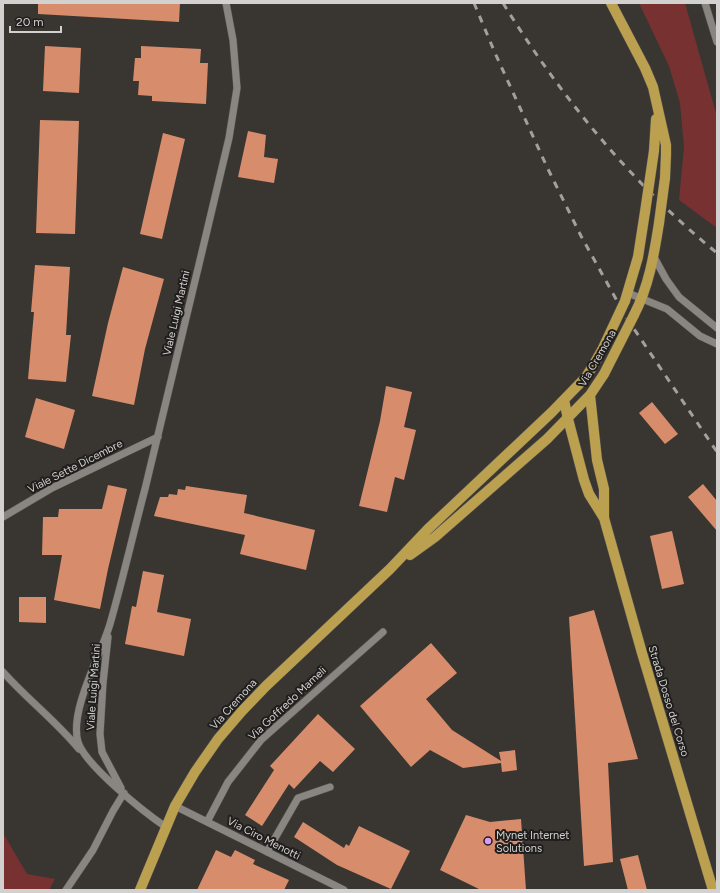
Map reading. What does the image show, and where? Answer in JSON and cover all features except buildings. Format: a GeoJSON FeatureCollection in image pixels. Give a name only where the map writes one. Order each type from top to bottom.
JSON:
{"type":"FeatureCollection","features":[{"type":"Feature","properties":{"kind":"main road","name":"Via Cremona"},"geometry":{"type":"LineString","coordinates":[[390,569],[435,537],[568,419],[590,395],[604,374],[642,298],[654,257],[665,178],[666,154],[653,87],[645,68],[611,3]]}},
{"type":"Feature","properties":{"kind":"main road","name":"Via Cremona"},"geometry":{"type":"LineString","coordinates":[[140,890],[175,806],[206,755],[242,711],[266,686],[390,569],[428,529],[551,413],[586,376],[594,364],[626,297],[638,257],[656,134],[656,99]]}},
{"type":"Feature","properties":{"kind":"main road","name":"Strada Dosso del Corso"},"geometry":{"type":"LineString","coordinates":[[590,395],[597,460],[604,489],[604,518]]}},
{"type":"Feature","properties":{"kind":"main road","name":"Strada Dosso del Corso"},"geometry":{"type":"LineString","coordinates":[[564,400],[589,494],[604,518],[713,890]]}},
{"type":"Feature","properties":{"kind":"street","name":"Viale Luigi Martini"},"geometry":{"type":"LineString","coordinates":[[166,827],[151,817],[88,760],[78,742],[77,732],[80,704],[110,625],[158,437],[229,138],[237,88],[233,40],[226,3]]}},
{"type":"Feature","properties":{"kind":"street"},"geometry":{"type":"LineString","coordinates":[[705,3],[717,42]]}},
{"type":"Feature","properties":{"kind":"street"},"geometry":{"type":"LineString","coordinates":[[654,257],[666,279],[679,297],[717,328]]}},
{"type":"Feature","properties":{"kind":"street"},"geometry":{"type":"LineString","coordinates":[[626,297],[642,298],[667,309],[700,336],[717,344]]}},
{"type":"Feature","properties":{"kind":"street","name":"Viale Sette Dicembre"},"geometry":{"type":"LineString","coordinates":[[3,517],[52,488],[158,437]]}},
{"type":"Feature","properties":{"kind":"street","name":"Viale Luigi Martini"},"geometry":{"type":"LineString","coordinates":[[110,625],[103,684],[100,734],[102,752],[124,793]]}},
{"type":"Feature","properties":{"kind":"street","name":"Via Goffredo Mameli"},"geometry":{"type":"LineString","coordinates":[[207,822],[228,782],[261,740],[383,632]]}},
{"type":"Feature","properties":{"kind":"street"},"geometry":{"type":"LineString","coordinates":[[3,672],[33,704],[69,737],[88,760]]}},
{"type":"Feature","properties":{"kind":"street"},"geometry":{"type":"LineString","coordinates":[[267,852],[298,798],[330,787]]}},
{"type":"Feature","properties":{"kind":"street"},"geometry":{"type":"LineString","coordinates":[[66,890],[93,850],[124,793]]}},
{"type":"Feature","properties":{"kind":"street","name":"Via Ciro Menotti"},"geometry":{"type":"LineString","coordinates":[[175,806],[344,890]]}},
{"type":"Feature","properties":{"kind":"shaded area"},"geometry":{"type":"Polygon","coordinates":[[[639,3],[685,3],[717,117],[717,228],[679,200],[684,147],[680,103],[669,66],[639,3]]]}},
{"type":"Feature","properties":{"kind":"shaded area"},"geometry":{"type":"Polygon","coordinates":[[[3,833],[27,874],[55,879],[49,890],[3,890],[3,833]]]}},
{"type":"Feature","properties":{"kind":"railway"},"geometry":{"type":"LineString","coordinates":[[474,3],[547,167],[581,236],[626,317],[717,452]]}},
{"type":"Feature","properties":{"kind":"railway"},"geometry":{"type":"LineString","coordinates":[[503,3],[549,72],[600,137],[655,198],[717,253]]}},
{"type":"Feature","properties":{"kind":"place","name":"Mynet Internet Solutions"},"geometry":{"type":"Point","coordinates":[488,841]}}]}
